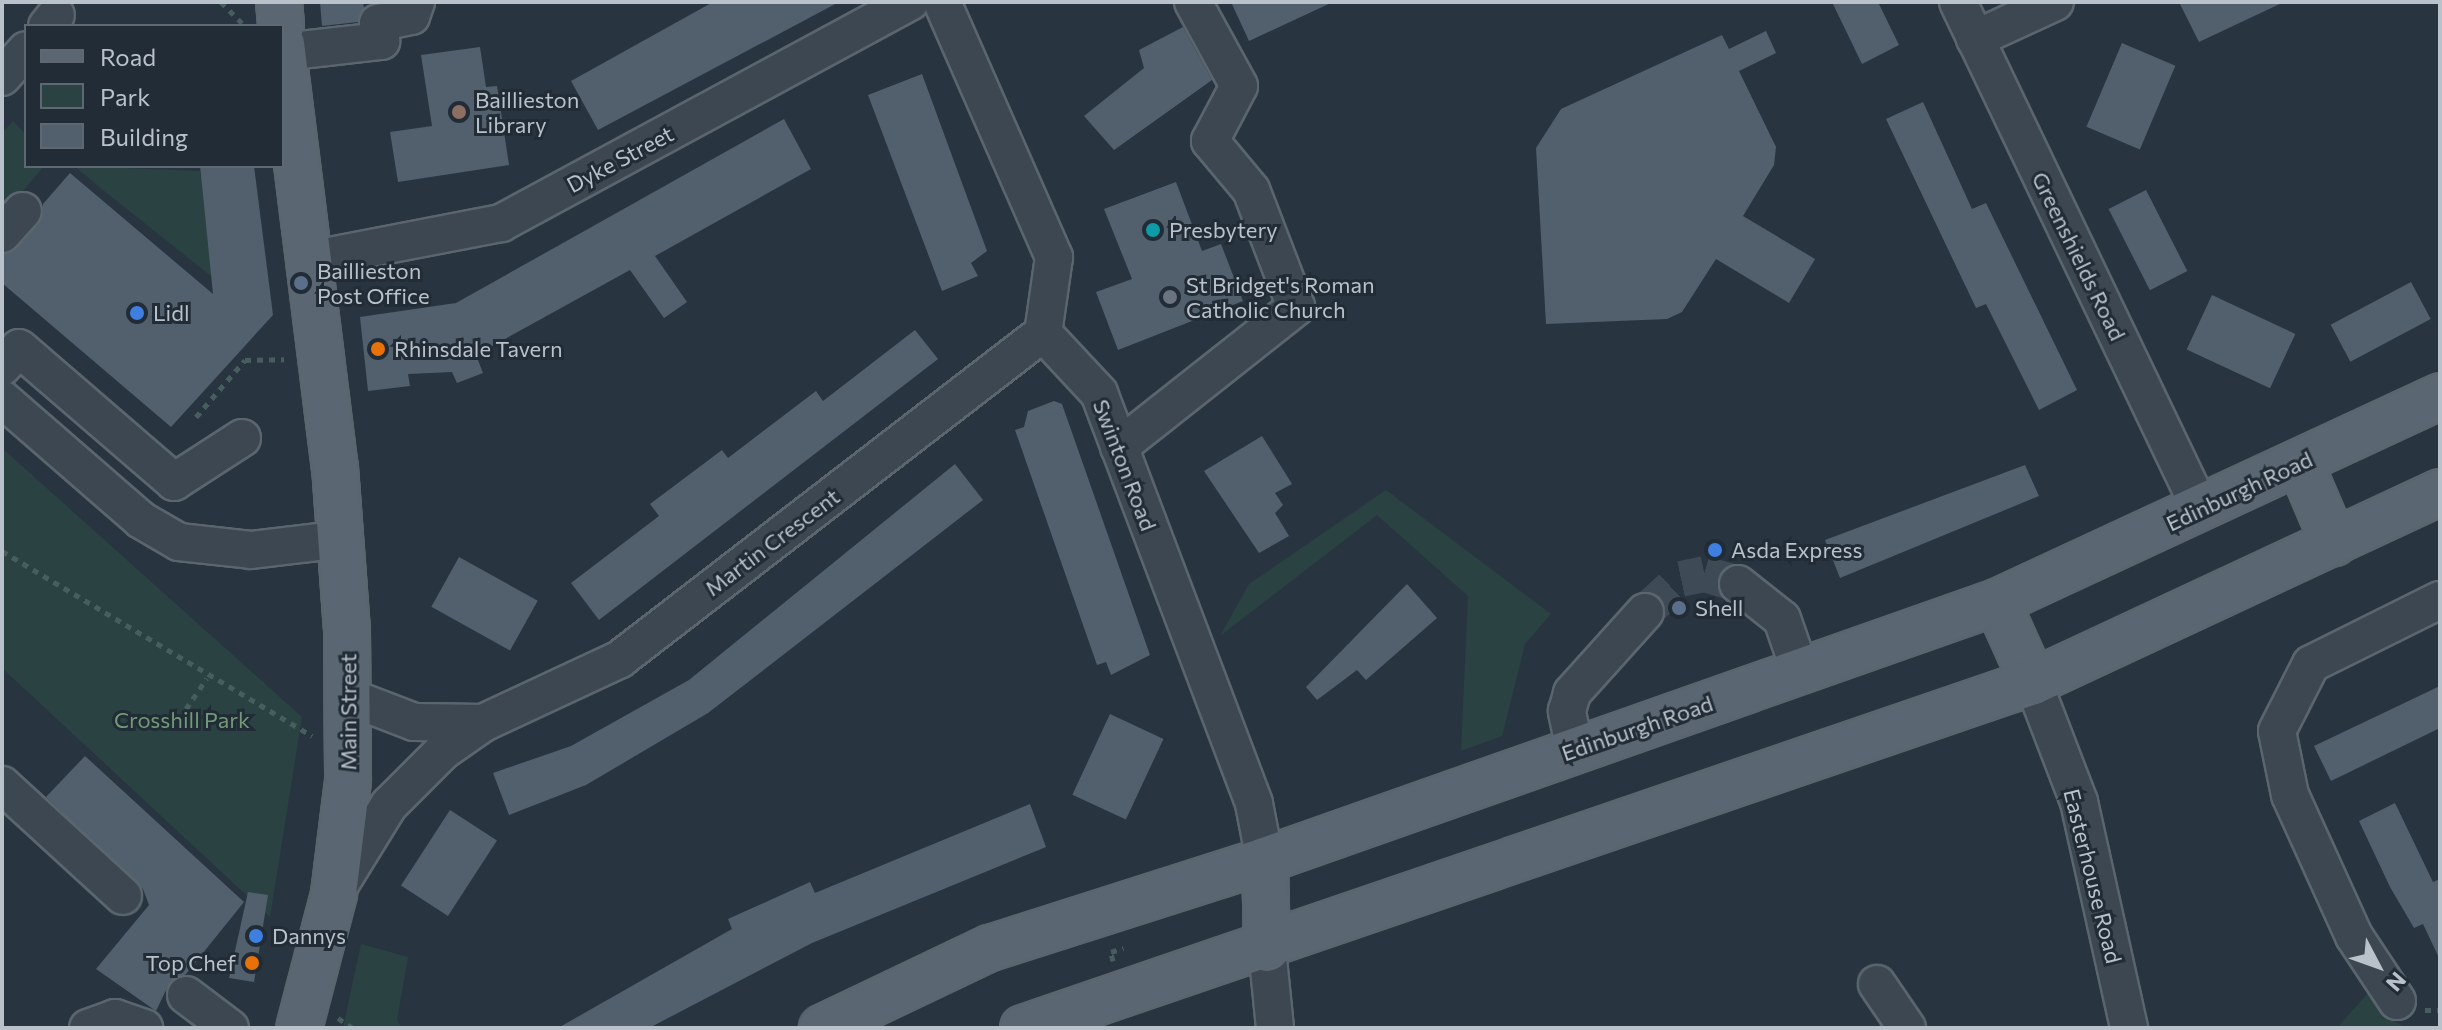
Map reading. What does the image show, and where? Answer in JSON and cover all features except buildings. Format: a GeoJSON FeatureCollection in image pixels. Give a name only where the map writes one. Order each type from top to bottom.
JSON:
{"type":"FeatureCollection","features":[{"type":"Feature","properties":{"kind":"main road"},"geometry":{"type":"LineString","coordinates":[[279,2],[281,24]]}},
{"type":"Feature","properties":{"kind":"main road","name":"Main Street"},"geometry":{"type":"LineString","coordinates":[[284,60],[343,539],[349,697],[334,894],[321,956],[299,1028]]}},
{"type":"Feature","properties":{"kind":"main road","name":"Edinburgh Road"},"geometry":{"type":"LineString","coordinates":[[822,1028],[990,948],[1265,860],[1997,602],[2201,510],[2440,396]]}},
{"type":"Feature","properties":{"kind":"main road"},"geometry":{"type":"LineString","coordinates":[[2300,463],[2334,543]]}},
{"type":"Feature","properties":{"kind":"main road"},"geometry":{"type":"LineString","coordinates":[[1023,1028],[1267,949],[2033,682],[2440,492]]}},
{"type":"Feature","properties":{"kind":"main road"},"geometry":{"type":"LineString","coordinates":[[1997,602],[2033,682]]}},
{"type":"Feature","properties":{"kind":"main road"},"geometry":{"type":"LineString","coordinates":[[1265,860],[1267,949]]}},
{"type":"Feature","properties":{"kind":"street"},"geometry":{"type":"LineString","coordinates":[[284,52],[381,41],[378,23],[411,16],[416,2]]}},
{"type":"Feature","properties":{"kind":"street","name":"Dyke Street"},"geometry":{"type":"LineString","coordinates":[[309,260],[501,223],[910,2]]}},
{"type":"Feature","properties":{"kind":"street"},"geometry":{"type":"LineString","coordinates":[[942,2],[1054,257],[1043,333]]}},
{"type":"Feature","properties":{"kind":"street"},"geometry":{"type":"LineString","coordinates":[[1119,447],[1296,307],[1251,190],[1210,141],[1239,86],[1193,2]]}},
{"type":"Feature","properties":{"kind":"street","name":"Greenshields Road"},"geometry":{"type":"LineString","coordinates":[[1958,2],[2201,510]]}},
{"type":"Feature","properties":{"kind":"street"},"geometry":{"type":"LineString","coordinates":[[1975,39],[2055,2]]}},
{"type":"Feature","properties":{"kind":"street"},"geometry":{"type":"LineString","coordinates":[[2,77],[24,52]]}},
{"type":"Feature","properties":{"kind":"street","name":"Swinton Road"},"geometry":{"type":"LineString","coordinates":[[1043,333],[1099,393],[1254,804],[1265,860]]}},
{"type":"Feature","properties":{"kind":"street","name":"Martin Crescent"},"geometry":{"type":"LineString","coordinates":[[334,894],[389,805],[483,723],[620,659],[1043,333]]}},
{"type":"Feature","properties":{"kind":"street"},"geometry":{"type":"LineString","coordinates":[[2,367],[19,348],[174,482]]}},
{"type":"Feature","properties":{"kind":"street"},"geometry":{"type":"LineString","coordinates":[[2,399],[159,531],[179,542],[251,550],[343,539]]}},
{"type":"Feature","properties":{"kind":"street"},"geometry":{"type":"LineString","coordinates":[[159,531],[174,482],[242,438]]}},
{"type":"Feature","properties":{"kind":"street"},"geometry":{"type":"LineString","coordinates":[[1738,584],[1782,619],[1800,671]]}},
{"type":"Feature","properties":{"kind":"street"},"geometry":{"type":"LineString","coordinates":[[2397,1001],[2354,936],[2290,795],[2277,731],[2311,664],[2440,600]]}},
{"type":"Feature","properties":{"kind":"street"},"geometry":{"type":"LineString","coordinates":[[1575,750],[1567,711],[1572,693],[1645,612]]}},
{"type":"Feature","properties":{"kind":"street","name":"Easterhouse Road"},"geometry":{"type":"LineString","coordinates":[[2033,682],[2079,802],[2129,1028]]}},
{"type":"Feature","properties":{"kind":"street","name":"Martin Crescent"},"geometry":{"type":"LineString","coordinates":[[349,697],[414,722],[483,723]]}},
{"type":"Feature","properties":{"kind":"street"},"geometry":{"type":"LineString","coordinates":[[2,785],[123,896]]}},
{"type":"Feature","properties":{"kind":"street"},"geometry":{"type":"LineString","coordinates":[[1267,949],[1275,1028]]}},
{"type":"Feature","properties":{"kind":"street"},"geometry":{"type":"LineString","coordinates":[[1877,984],[1907,1028]]}},
{"type":"Feature","properties":{"kind":"street"},"geometry":{"type":"LineString","coordinates":[[186,995],[230,1028]]}},
{"type":"Feature","properties":{"kind":"street"},"geometry":{"type":"LineString","coordinates":[[88,1028],[115,1018],[144,1028]]}},
{"type":"Feature","properties":{"kind":"path"},"geometry":{"type":"LineString","coordinates":[[221,2],[244,24]]}},
{"type":"Feature","properties":{"kind":"path"},"geometry":{"type":"LineString","coordinates":[[196,417],[245,360],[258,360]]}},
{"type":"Feature","properties":{"kind":"path"},"geometry":{"type":"LineString","coordinates":[[2,551],[291,730],[347,747]]}},
{"type":"Feature","properties":{"kind":"path"},"geometry":{"type":"LineString","coordinates":[[186,709],[207,678]]}},
{"type":"Feature","properties":{"kind":"path"},"geometry":{"type":"LineString","coordinates":[[1119,907],[1131,945],[1111,952],[1124,993]]}},
{"type":"Feature","properties":{"kind":"green space"},"geometry":{"type":"Polygon","coordinates":[[[13,121],[24,133],[24,168],[42,168],[2,216],[2,133],[13,121]]]}},
{"type":"Feature","properties":{"kind":"green space"},"geometry":{"type":"Polygon","coordinates":[[[76,168],[200,171],[212,277],[76,168]]]}},
{"type":"Feature","properties":{"kind":"green space","name":"Crosshill Park"},"geometry":{"type":"Polygon","coordinates":[[[2,448],[302,717],[270,917],[2,668],[2,448]]]}},
{"type":"Feature","properties":{"kind":"green space"},"geometry":{"type":"Polygon","coordinates":[[[1386,490],[1551,614],[1525,644],[1502,736],[1461,751],[1468,596],[1377,515],[1220,636],[1249,584],[1386,490]]]}},
{"type":"Feature","properties":{"kind":"green space"},"geometry":{"type":"Polygon","coordinates":[[[361,944],[408,957],[397,1020],[402,1028],[343,1028],[361,944]]]}},
{"type":"Feature","properties":{"kind":"green space"},"geometry":{"type":"Polygon","coordinates":[[[2369,992],[2394,1021],[2406,1028],[2337,1028],[2369,992]]]}},
{"type":"Feature","properties":{"kind":"tunnel"},"geometry":{"type":"LineString","coordinates":[[1645,612],[1681,579],[1704,574],[1738,584]]}},
{"type":"Feature","properties":{"kind":"place","name":"Baillieston Library"},"geometry":{"type":"Point","coordinates":[459,112]}},
{"type":"Feature","properties":{"kind":"place","name":"Presbytery"},"geometry":{"type":"Point","coordinates":[1153,230]}},
{"type":"Feature","properties":{"kind":"place","name":"Baillieston Post Office"},"geometry":{"type":"Point","coordinates":[301,283]}},
{"type":"Feature","properties":{"kind":"place","name":"St Bridget's Roman Catholic Church"},"geometry":{"type":"Point","coordinates":[1170,297]}},
{"type":"Feature","properties":{"kind":"place","name":"Lidl"},"geometry":{"type":"Point","coordinates":[137,313]}},
{"type":"Feature","properties":{"kind":"place","name":"Rhinsdale Tavern"},"geometry":{"type":"Point","coordinates":[378,349]}},
{"type":"Feature","properties":{"kind":"place","name":"Asda Express"},"geometry":{"type":"Point","coordinates":[1715,550]}},
{"type":"Feature","properties":{"kind":"place","name":"Shell"},"geometry":{"type":"Point","coordinates":[1679,608]}},
{"type":"Feature","properties":{"kind":"place","name":"Dannys"},"geometry":{"type":"Point","coordinates":[256,936]}},
{"type":"Feature","properties":{"kind":"place","name":"Top Chef"},"geometry":{"type":"Point","coordinates":[252,963]}}]}
